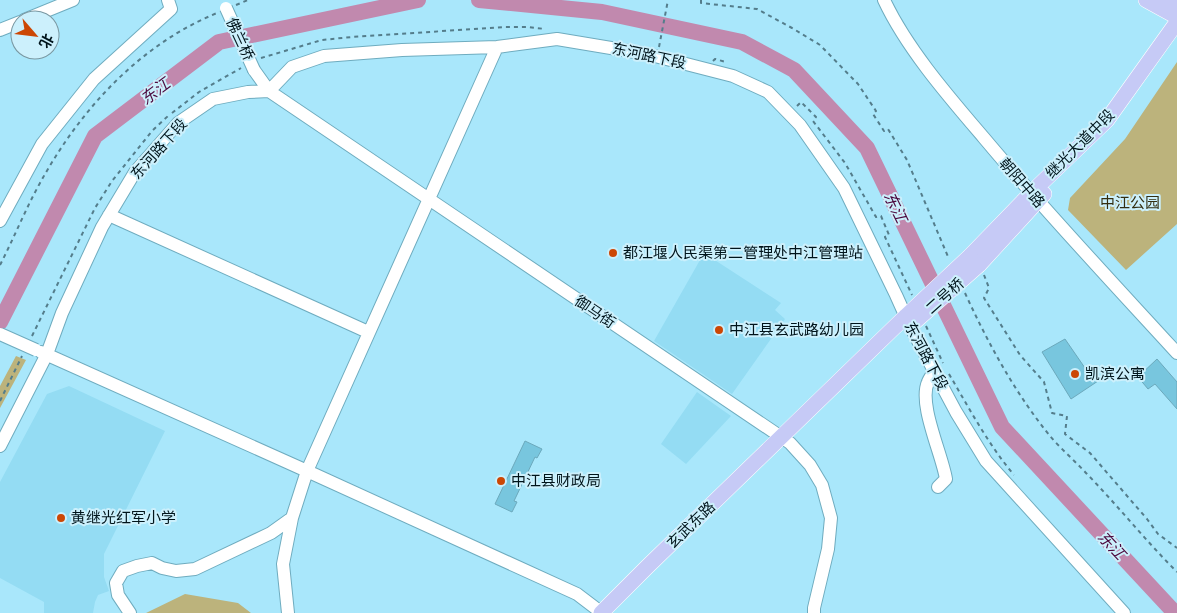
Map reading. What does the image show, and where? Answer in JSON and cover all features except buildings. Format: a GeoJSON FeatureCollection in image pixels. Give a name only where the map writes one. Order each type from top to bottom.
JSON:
{"type":"FeatureCollection","features":[{"type":"Feature","properties":{"kind":"main road"},"geometry":{"type":"LineString","coordinates":[[1146,0],[1177,16]]}},
{"type":"Feature","properties":{"kind":"main road"},"geometry":{"type":"LineString","coordinates":[[1168,0],[1177,4]]}},
{"type":"Feature","properties":{"kind":"main road","name":"继光大道中段"},"geometry":{"type":"LineString","coordinates":[[977,262],[1034,197],[1107,120],[1177,22]]}},
{"type":"Feature","properties":{"kind":"main road","name":"继光大道中段"},"geometry":{"type":"LineString","coordinates":[[1034,197],[1115,127],[1177,39]]}},
{"type":"Feature","properties":{"kind":"main road","name":"二号桥"},"geometry":{"type":"LineString","coordinates":[[786,441],[908,321],[977,262]]}},
{"type":"Feature","properties":{"kind":"main road","name":"玄武东路"},"geometry":{"type":"LineString","coordinates":[[602,613],[648,566],[786,441]]}},
{"type":"Feature","properties":{"kind":"main road","name":"玄武东路"},"geometry":{"type":"LineString","coordinates":[[615,613],[786,441]]}},
{"type":"Feature","properties":{"kind":"street"},"geometry":{"type":"LineString","coordinates":[[48,10],[72,0]]}},
{"type":"Feature","properties":{"kind":"street"},"geometry":{"type":"LineString","coordinates":[[0,221],[42,144],[94,79],[170,9],[168,0]]}},
{"type":"Feature","properties":{"kind":"street","name":"朝阳中路"},"geometry":{"type":"LineString","coordinates":[[884,0],[894,22],[950,98],[1034,197],[1177,353]]}},
{"type":"Feature","properties":{"kind":"street","name":"佛兰桥"},"geometry":{"type":"LineString","coordinates":[[225,7],[253,65]]}},
{"type":"Feature","properties":{"kind":"street","name":"东河路下段"},"geometry":{"type":"LineString","coordinates":[[0,446],[34,350],[62,313],[102,226],[135,172],[178,123],[213,99],[248,92],[270,91],[292,67],[324,56],[402,50],[497,47],[557,39],[647,54],[733,76],[768,92],[800,125],[844,188],[934,372],[986,461],[1124,613]]}},
{"type":"Feature","properties":{"kind":"street"},"geometry":{"type":"LineString","coordinates":[[288,613],[283,564],[292,518],[307,471],[497,47]]}},
{"type":"Feature","properties":{"kind":"street","name":"御马街"},"geometry":{"type":"LineString","coordinates":[[253,65],[270,91],[786,441],[810,465],[822,485],[831,518],[828,548],[814,613]]}},
{"type":"Feature","properties":{"kind":"street"},"geometry":{"type":"LineString","coordinates":[[109,215],[368,332]]}},
{"type":"Feature","properties":{"kind":"street"},"geometry":{"type":"LineString","coordinates":[[0,334],[577,594],[602,613]]}},
{"type":"Feature","properties":{"kind":"street"},"geometry":{"type":"LineString","coordinates":[[934,372],[927,383],[925,404],[944,466],[946,479],[938,487]]}},
{"type":"Feature","properties":{"kind":"street"},"geometry":{"type":"LineString","coordinates":[[130,613],[118,595],[116,582],[123,571],[152,563],[162,568],[176,570],[195,569],[271,533],[292,518]]}},
{"type":"Feature","properties":{"kind":"path"},"geometry":{"type":"LineString","coordinates":[[0,265],[39,184],[62,146],[91,106],[120,76],[194,22],[225,7],[248,0]]}},
{"type":"Feature","properties":{"kind":"path"},"geometry":{"type":"LineString","coordinates":[[658,50],[668,0]]}},
{"type":"Feature","properties":{"kind":"path"},"geometry":{"type":"LineString","coordinates":[[528,27],[528,32]]}},
{"type":"Feature","properties":{"kind":"path"},"geometry":{"type":"LineString","coordinates":[[0,401],[34,350],[95,208],[112,181],[152,131],[175,110],[221,78],[322,40],[528,27],[549,29]]}},
{"type":"Feature","properties":{"kind":"path"},"geometry":{"type":"LineString","coordinates":[[712,63],[715,58],[728,63]]}},
{"type":"Feature","properties":{"kind":"path"},"geometry":{"type":"LineString","coordinates":[[791,101],[797,106],[800,102],[816,118],[812,121],[845,162],[876,217],[881,216],[889,235],[885,237],[913,298]]}},
{"type":"Feature","properties":{"kind":"path"},"geometry":{"type":"LineString","coordinates":[[977,262],[989,288],[984,298],[1020,355],[1044,382],[1052,413],[1067,416],[1065,434],[1090,453],[1158,534],[1177,548]]}},
{"type":"Feature","properties":{"kind":"path"},"geometry":{"type":"LineString","coordinates":[[925,324],[945,368],[991,444],[1014,475]]}},
{"type":"Feature","properties":{"kind":"shaded area","name":"中江县玄武路幼儿园"},"geometry":{"type":"Polygon","coordinates":[[[704,253],[781,303],[775,310],[785,319],[732,394],[654,341],[704,253]]]}},
{"type":"Feature","properties":{"kind":"shaded area","name":"黄继光红军小学"},"geometry":{"type":"Polygon","coordinates":[[[69,386],[165,431],[104,554],[104,577],[109,591],[98,595],[93,613],[44,613],[44,602],[0,578],[0,482],[47,394],[69,386]]]}},
{"type":"Feature","properties":{"kind":"shaded area"},"geometry":{"type":"Polygon","coordinates":[[[697,392],[731,416],[686,464],[661,444],[697,392]]]}},
{"type":"Feature","properties":{"kind":"green space","name":"中江公园"},"geometry":{"type":"Polygon","coordinates":[[[1177,62],[1177,224],[1126,270],[1068,210],[1070,198],[1125,139],[1177,62]]]}},
{"type":"Feature","properties":{"kind":"green space"},"geometry":{"type":"Polygon","coordinates":[[[16,356],[26,360],[0,408],[0,386],[16,356]]]}},
{"type":"Feature","properties":{"kind":"green space"},"geometry":{"type":"Polygon","coordinates":[[[185,594],[238,603],[251,613],[146,613],[185,594]]]}},
{"type":"Feature","properties":{"kind":"waterway","name":"东江"},"geometry":{"type":"LineString","coordinates":[[0,322],[95,136],[219,42],[418,0]]}},
{"type":"Feature","properties":{"kind":"waterway","name":"东江"},"geometry":{"type":"LineString","coordinates":[[479,0],[602,12],[742,42],[794,70],[867,148],[1002,427],[1175,613]]}},
{"type":"Feature","properties":{"kind":"place","name":"都江堰人民渠第二管理处中江管理站"},"geometry":{"type":"Point","coordinates":[613,253]}},
{"type":"Feature","properties":{"kind":"place","name":"中江县玄武路幼儿园"},"geometry":{"type":"Point","coordinates":[719,330]}},
{"type":"Feature","properties":{"kind":"place","name":"凯滨公寓"},"geometry":{"type":"Point","coordinates":[1075,374]}},
{"type":"Feature","properties":{"kind":"place","name":"中江县财政局"},"geometry":{"type":"Point","coordinates":[501,481]}},
{"type":"Feature","properties":{"kind":"place","name":"黄继光红军小学"},"geometry":{"type":"Point","coordinates":[61,518]}}]}
